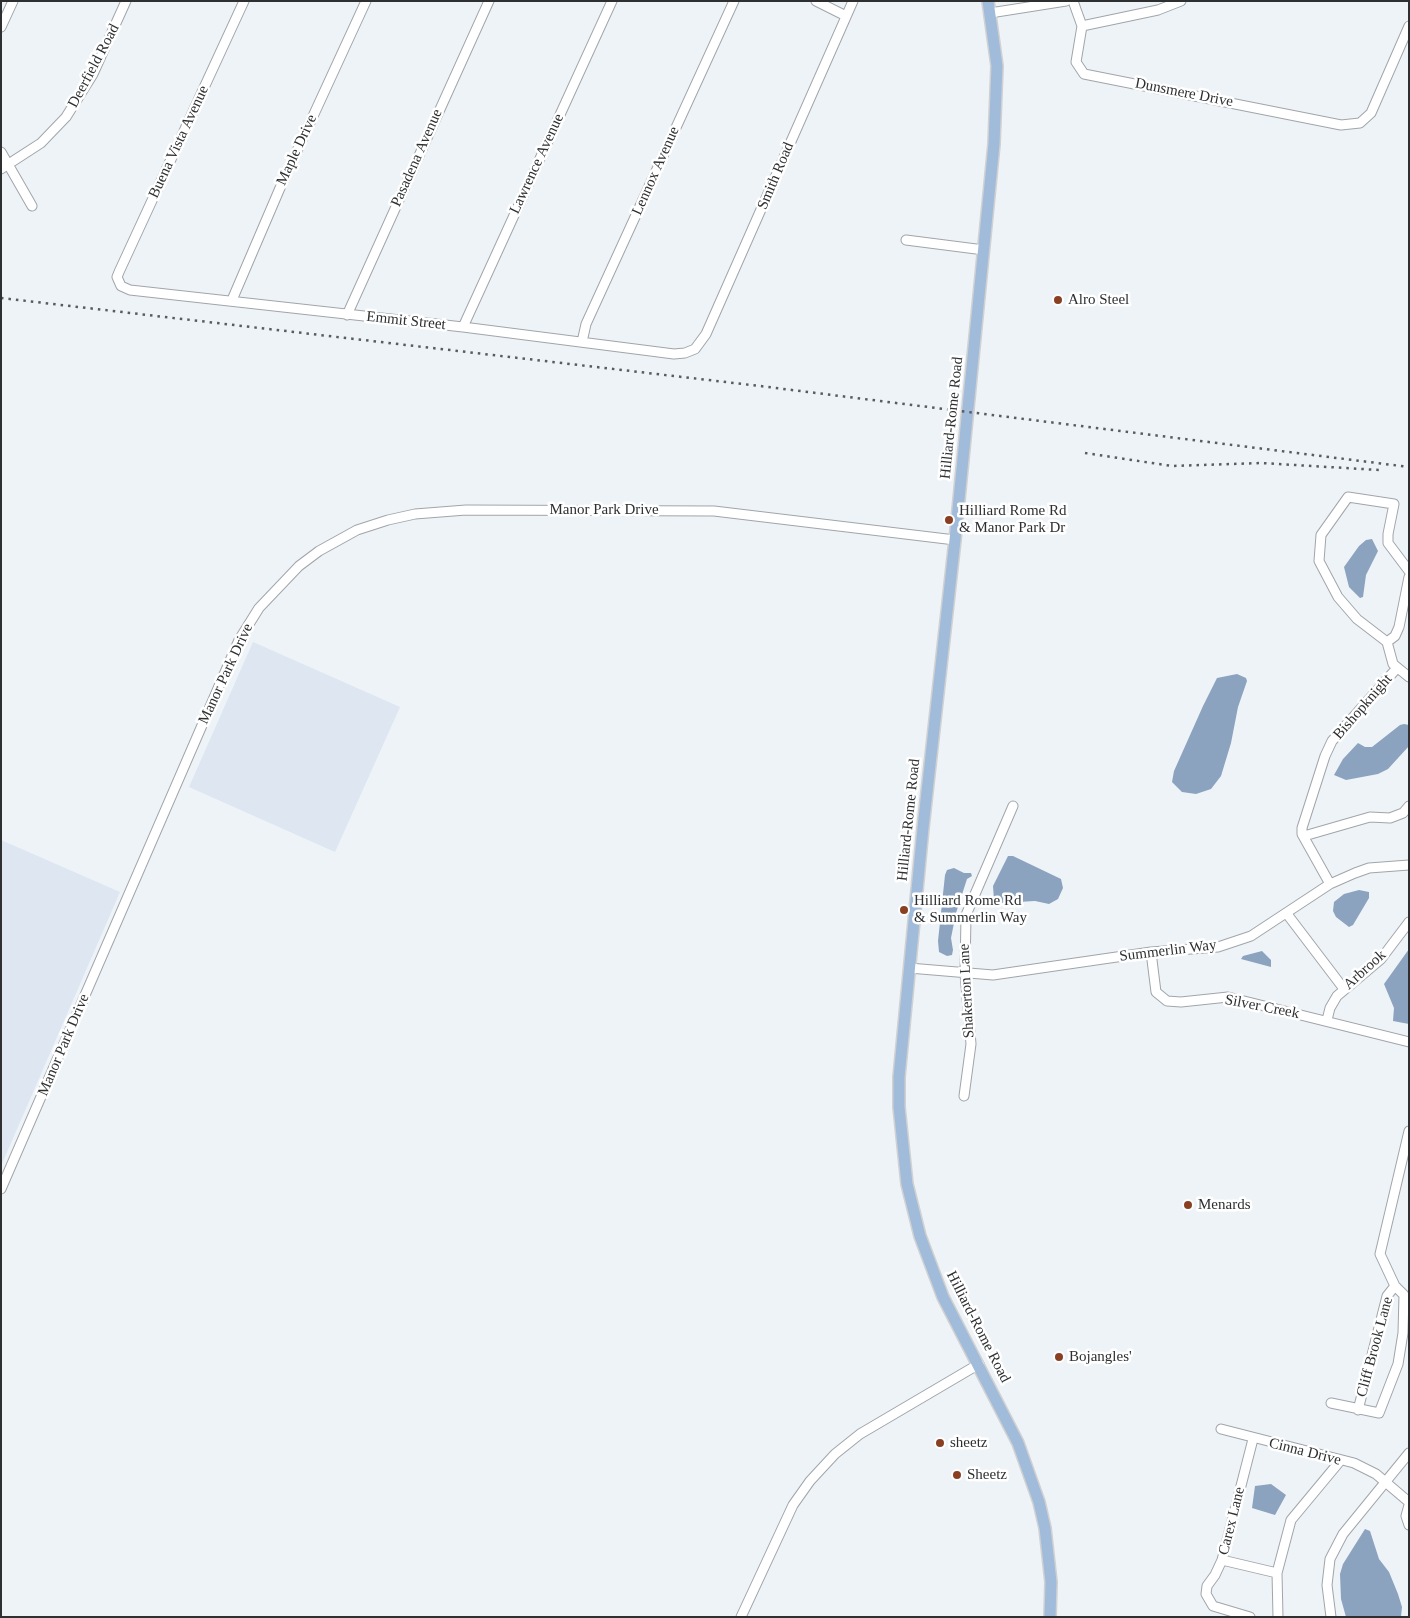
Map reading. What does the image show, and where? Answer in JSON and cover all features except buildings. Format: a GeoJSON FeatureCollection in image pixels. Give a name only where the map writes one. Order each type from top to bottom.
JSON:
{"type":"FeatureCollection","features":[{"type":"Feature","properties":{"kind":"main road","name":"Hilliard-Rome Road"},"geometry":{"type":"LineString","coordinates":[[989,7],[998,87],[984,250],[899,1077],[899,1107],[907,1184],[920,1236],[938,1284],[1018,1443],[1039,1502],[1045,1528],[1051,1582],[1050,1617]]}},
{"type":"Feature","properties":{"kind":"street"},"geometry":{"type":"LineString","coordinates":[[1,27],[13,1]]}},
{"type":"Feature","properties":{"kind":"street","name":"Deerfield Road"},"geometry":{"type":"LineString","coordinates":[[5,167],[41,143],[66,118],[93,74],[126,1]]}},
{"type":"Feature","properties":{"kind":"street","name":"Buena Vista Avenue"},"geometry":{"type":"LineString","coordinates":[[118,283],[118,272],[244,1]]}},
{"type":"Feature","properties":{"kind":"street","name":"Maple Drive"},"geometry":{"type":"LineString","coordinates":[[232,300],[276,196],[366,1]]}},
{"type":"Feature","properties":{"kind":"street","name":"Pasadena Avenue"},"geometry":{"type":"LineString","coordinates":[[347,315],[489,1]]}},
{"type":"Feature","properties":{"kind":"street","name":"Lawrence Avenue"},"geometry":{"type":"LineString","coordinates":[[463,327],[612,1]]}},
{"type":"Feature","properties":{"kind":"street","name":"Lennox Avenue"},"geometry":{"type":"LineString","coordinates":[[582,342],[586,324],[734,1]]}},
{"type":"Feature","properties":{"kind":"street"},"geometry":{"type":"LineString","coordinates":[[816,1],[846,16]]}},
{"type":"Feature","properties":{"kind":"street","name":"Smith Road"},"geometry":{"type":"LineString","coordinates":[[695,349],[706,334],[853,1]]}},
{"type":"Feature","properties":{"kind":"street"},"geometry":{"type":"LineString","coordinates":[[989,7],[1066,1]]}},
{"type":"Feature","properties":{"kind":"street","name":"Dunsmere Drive"},"geometry":{"type":"LineString","coordinates":[[1073,1],[1082,26],[1076,62],[1084,74],[1341,125],[1360,123],[1371,113],[1409,26]]}},
{"type":"Feature","properties":{"kind":"street"},"geometry":{"type":"LineString","coordinates":[[1082,26],[1158,10],[1181,1]]}},
{"type":"Feature","properties":{"kind":"street"},"geometry":{"type":"LineString","coordinates":[[1,152],[5,167],[32,206]]}},
{"type":"Feature","properties":{"kind":"street"},"geometry":{"type":"LineString","coordinates":[[906,240],[984,250]]}},
{"type":"Feature","properties":{"kind":"street","name":"Emmit Street"},"geometry":{"type":"LineString","coordinates":[[118,283],[130,290],[463,327],[674,354],[685,353],[695,349]]}},
{"type":"Feature","properties":{"kind":"street"},"geometry":{"type":"LineString","coordinates":[[1409,571],[1388,543],[1394,504],[1348,497],[1321,534],[1319,561],[1338,597],[1357,619],[1387,642],[1393,664],[1409,677]]}},
{"type":"Feature","properties":{"kind":"street","name":"Manor Park Drive"},"geometry":{"type":"LineString","coordinates":[[1,1189],[239,640],[259,608],[299,566],[319,551],[357,530],[388,520],[414,514],[466,510],[714,511],[955,540]]}},
{"type":"Feature","properties":{"kind":"street"},"geometry":{"type":"LineString","coordinates":[[1387,642],[1395,636],[1399,627],[1409,577]]}},
{"type":"Feature","properties":{"kind":"street","name":"Bishopknight"},"geometry":{"type":"LineString","coordinates":[[1304,836],[1302,828],[1325,756],[1332,741],[1397,668]]}},
{"type":"Feature","properties":{"kind":"street","name":"Shakerton Lane"},"geometry":{"type":"LineString","coordinates":[[964,1096],[971,1044],[965,974],[966,915],[1013,806]]}},
{"type":"Feature","properties":{"kind":"street"},"geometry":{"type":"LineString","coordinates":[[1330,884],[1304,836],[1370,817],[1390,818],[1403,813],[1409,806]]}},
{"type":"Feature","properties":{"kind":"street","name":"Summerlin Way"},"geometry":{"type":"LineString","coordinates":[[910,968],[993,975],[1151,952],[1218,947],[1251,936],[1330,884],[1369,868],[1409,865]]}},
{"type":"Feature","properties":{"kind":"street"},"geometry":{"type":"LineString","coordinates":[[1287,914],[1344,989]]}},
{"type":"Feature","properties":{"kind":"street","name":"Arbrook"},"geometry":{"type":"LineString","coordinates":[[1327,1020],[1330,1008],[1344,989],[1381,959],[1409,922]]}},
{"type":"Feature","properties":{"kind":"street","name":"Silver Creek"},"geometry":{"type":"LineString","coordinates":[[1151,952],[1156,992],[1167,1000],[1181,1002],[1228,997],[1327,1020],[1409,1042]]}},
{"type":"Feature","properties":{"kind":"street"},"geometry":{"type":"LineString","coordinates":[[1331,1403],[1379,1413],[1388,1394],[1398,1364],[1406,1294],[1395,1286],[1380,1254],[1409,1131]]}},
{"type":"Feature","properties":{"kind":"street","name":"Cliff Brook Lane"},"geometry":{"type":"LineString","coordinates":[[1358,1410],[1387,1296],[1395,1286]]}},
{"type":"Feature","properties":{"kind":"street"},"geometry":{"type":"LineString","coordinates":[[741,1617],[793,1505],[810,1481],[835,1454],[860,1434],[979,1364]]}},
{"type":"Feature","properties":{"kind":"street","name":"Cinna Drive"},"geometry":{"type":"LineString","coordinates":[[1221,1430],[1367,1468],[1409,1503]]}},
{"type":"Feature","properties":{"kind":"street","name":"Carex Lane"},"geometry":{"type":"LineString","coordinates":[[1250,1617],[1219,1609],[1208,1600],[1207,1586],[1216,1575],[1222,1560],[1253,1439]]}},
{"type":"Feature","properties":{"kind":"street"},"geometry":{"type":"LineString","coordinates":[[1331,1617],[1326,1585],[1330,1559],[1343,1534],[1384,1481],[1409,1453]]}},
{"type":"Feature","properties":{"kind":"street"},"geometry":{"type":"LineString","coordinates":[[1278,1617],[1277,1573],[1291,1520],[1340,1460]]}},
{"type":"Feature","properties":{"kind":"street"},"geometry":{"type":"LineString","coordinates":[[1409,1503],[1406,1516],[1409,1525]]}},
{"type":"Feature","properties":{"kind":"street"},"geometry":{"type":"LineString","coordinates":[[1222,1560],[1277,1573]]}},
{"type":"Feature","properties":{"kind":"shaded area"},"geometry":{"type":"Polygon","coordinates":[[[253,642],[400,707],[335,852],[189,787],[253,642]]]}},
{"type":"Feature","properties":{"kind":"shaded area"},"geometry":{"type":"Polygon","coordinates":[[[1,840],[120,892],[1,1166],[1,840]]]}},
{"type":"Feature","properties":{"kind":"water"},"geometry":{"type":"Polygon","coordinates":[[[1372,539],[1378,551],[1366,575],[1363,597],[1360,598],[1349,587],[1344,567],[1359,546],[1366,540],[1372,539]]]}},
{"type":"Feature","properties":{"kind":"water"},"geometry":{"type":"Polygon","coordinates":[[[1237,674],[1246,678],[1247,681],[1238,707],[1231,743],[1221,776],[1211,789],[1196,794],[1182,792],[1172,782],[1174,771],[1203,706],[1217,678],[1237,674]]]}},
{"type":"Feature","properties":{"kind":"water"},"geometry":{"type":"Polygon","coordinates":[[[1400,725],[1409,725],[1409,746],[1388,769],[1378,774],[1346,780],[1334,775],[1343,759],[1358,743],[1365,747],[1372,747],[1400,725]]]}},
{"type":"Feature","properties":{"kind":"water"},"geometry":{"type":"Polygon","coordinates":[[[1008,856],[1013,856],[1061,879],[1063,888],[1058,899],[1049,904],[1035,901],[1000,903],[994,900],[993,886],[1008,856]]]}},
{"type":"Feature","properties":{"kind":"water"},"geometry":{"type":"Polygon","coordinates":[[[954,868],[964,873],[971,873],[972,876],[967,879],[956,913],[951,938],[952,955],[947,956],[939,952],[938,941],[945,875],[947,870],[954,868]]]}},
{"type":"Feature","properties":{"kind":"water"},"geometry":{"type":"Polygon","coordinates":[[[1359,890],[1369,892],[1369,898],[1353,925],[1349,927],[1336,917],[1333,911],[1334,902],[1344,894],[1359,890]]]}},
{"type":"Feature","properties":{"kind":"water"},"geometry":{"type":"Polygon","coordinates":[[[1409,949],[1409,1024],[1393,1021],[1394,1008],[1384,984],[1409,949]]]}},
{"type":"Feature","properties":{"kind":"water"},"geometry":{"type":"Polygon","coordinates":[[[1262,951],[1271,960],[1271,967],[1241,959],[1243,956],[1262,951]]]}},
{"type":"Feature","properties":{"kind":"water"},"geometry":{"type":"Polygon","coordinates":[[[1271,1484],[1286,1495],[1275,1515],[1252,1508],[1255,1486],[1271,1484]]]}},
{"type":"Feature","properties":{"kind":"water"},"geometry":{"type":"Polygon","coordinates":[[[1365,1529],[1370,1531],[1379,1559],[1389,1572],[1398,1594],[1402,1607],[1401,1617],[1346,1617],[1341,1599],[1340,1574],[1343,1564],[1365,1529]]]}},
{"type":"Feature","properties":{"kind":"railway"},"geometry":{"type":"LineString","coordinates":[[1,298],[760,386],[1409,467]]}},
{"type":"Feature","properties":{"kind":"railway"},"geometry":{"type":"LineString","coordinates":[[1085,453],[1172,466],[1261,463],[1379,470]]}},
{"type":"Feature","properties":{"kind":"place","name":"Alro Steel"},"geometry":{"type":"Point","coordinates":[1058,300]}},
{"type":"Feature","properties":{"kind":"place","name":"Hilliard Rome Rd & Manor Park Dr"},"geometry":{"type":"Point","coordinates":[949,520]}},
{"type":"Feature","properties":{"kind":"place","name":"Hilliard Rome Rd & Summerlin Way"},"geometry":{"type":"Point","coordinates":[904,910]}},
{"type":"Feature","properties":{"kind":"place","name":"Menards"},"geometry":{"type":"Point","coordinates":[1188,1205]}},
{"type":"Feature","properties":{"kind":"place","name":"Bojangles'"},"geometry":{"type":"Point","coordinates":[1059,1357]}},
{"type":"Feature","properties":{"kind":"place","name":"sheetz"},"geometry":{"type":"Point","coordinates":[940,1443]}},
{"type":"Feature","properties":{"kind":"place","name":"Sheetz"},"geometry":{"type":"Point","coordinates":[957,1475]}}]}
